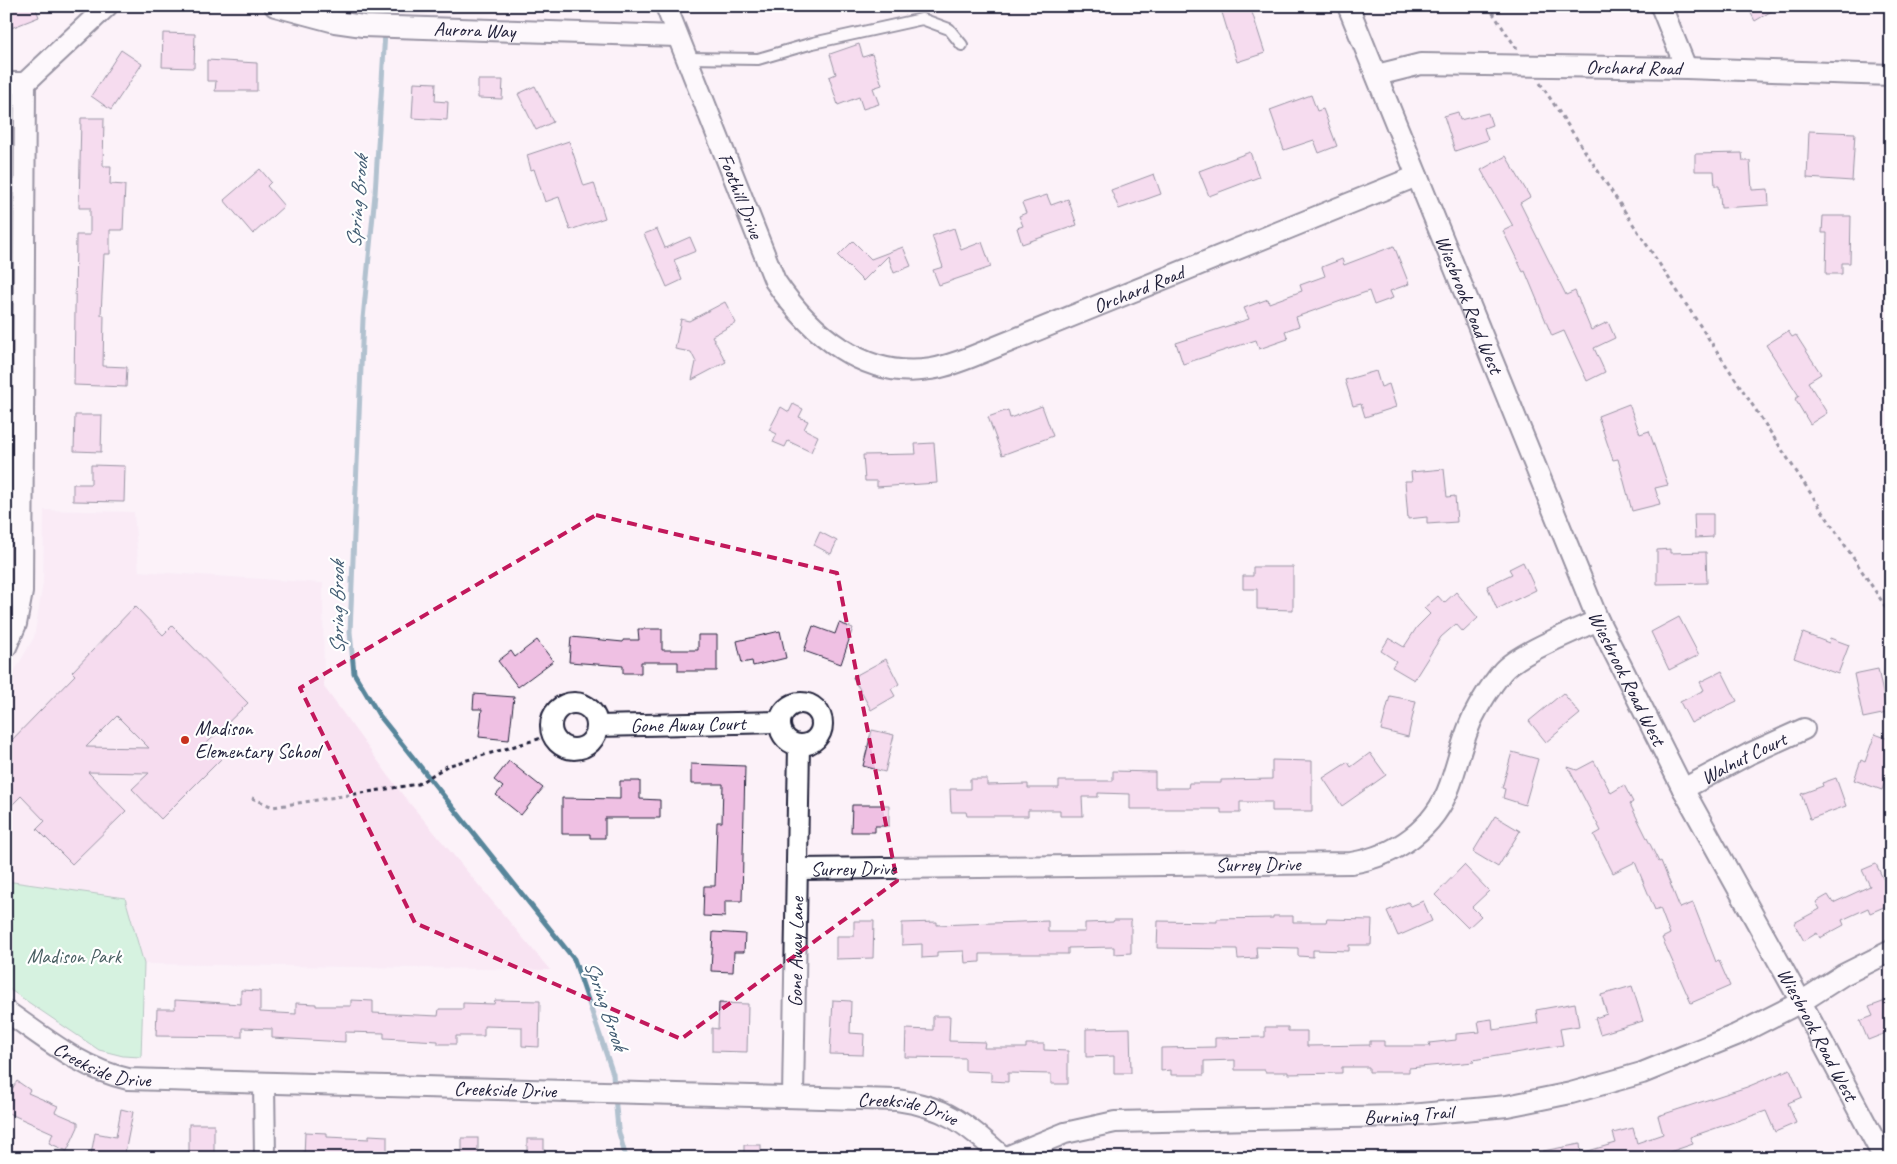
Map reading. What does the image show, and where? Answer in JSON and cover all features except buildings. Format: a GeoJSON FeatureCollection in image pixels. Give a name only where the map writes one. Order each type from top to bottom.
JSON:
{"type":"FeatureCollection","features":[{"type":"Feature","properties":{"kind":"street"},"geometry":{"type":"LineString","coordinates":[[6,647],[16,624],[22,592],[16,83],[107,6]]}},
{"type":"Feature","properties":{"kind":"street","name":"Aurora Way"},"geometry":{"type":"LineString","coordinates":[[275,6],[335,22],[363,26],[678,36]]}},
{"type":"Feature","properties":{"kind":"street","name":"Foothill Drive"},"geometry":{"type":"LineString","coordinates":[[666,6],[775,282],[792,306],[808,323],[854,357]]}},
{"type":"Feature","properties":{"kind":"street","name":"Wiesbrook Road West"},"geometry":{"type":"LineString","coordinates":[[1348,6],[1598,620],[1683,789],[1801,1002],[1884,1158]]}},
{"type":"Feature","properties":{"kind":"street"},"geometry":{"type":"LineString","coordinates":[[1661,6],[1686,68]]}},
{"type":"Feature","properties":{"kind":"street","name":"Orchard Road"},"geometry":{"type":"LineString","coordinates":[[1377,75],[1420,64],[1686,68],[1891,75]]}},
{"type":"Feature","properties":{"kind":"street","name":"Orchard Road"},"geometry":{"type":"LineString","coordinates":[[854,357],[884,368],[900,370],[929,370],[946,366],[1417,176]]}},
{"type":"Feature","properties":{"kind":"street","name":"Surrey Drive"},"geometry":{"type":"LineString","coordinates":[[798,869],[1351,862],[1376,857],[1422,831],[1449,787],[1473,717],[1504,670],[1540,647],[1598,620]]}},
{"type":"Feature","properties":{"kind":"street"},"geometry":{"type":"LineString","coordinates":[[574,703],[590,710],[597,726],[595,735],[582,748],[564,748],[552,735],[552,717],[565,705],[574,703]]}},
{"type":"Feature","properties":{"kind":"street"},"geometry":{"type":"LineString","coordinates":[[803,703],[818,711],[822,727],[820,734],[807,744],[799,745],[785,738],[780,722],[783,714],[795,704],[803,703]]}},
{"type":"Feature","properties":{"kind":"street","name":"Gone Away Court"},"geometry":{"type":"LineString","coordinates":[[597,726],[780,722]]}},
{"type":"Feature","properties":{"kind":"street","name":"Walnut Court"},"geometry":{"type":"LineString","coordinates":[[1683,789],[1749,754],[1804,729]]}},
{"type":"Feature","properties":{"kind":"street","name":"Gone Away Lane"},"geometry":{"type":"LineString","coordinates":[[793,1098],[799,745]]}},
{"type":"Feature","properties":{"kind":"street","name":"Burning Trail"},"geometry":{"type":"LineString","coordinates":[[1004,1158],[1065,1133],[1115,1122],[1399,1116],[1454,1113],[1543,1099],[1613,1082],[1682,1058],[1736,1035],[1801,1002],[1843,975],[1891,951]]}},
{"type":"Feature","properties":{"kind":"street","name":"Creekside Drive"},"geometry":{"type":"LineString","coordinates":[[6,1011],[73,1057],[111,1075],[141,1080],[897,1100],[918,1103],[942,1111],[962,1122],[1004,1158]]}},
{"type":"Feature","properties":{"kind":"street"},"geometry":{"type":"LineString","coordinates":[[264,1083],[265,1158]]}},
{"type":"Feature","properties":{"kind":"lane"},"geometry":{"type":"LineString","coordinates":[[686,58],[758,59],[813,43],[922,18],[949,29],[962,45]]}},
{"type":"Feature","properties":{"kind":"path"},"geometry":{"type":"LineString","coordinates":[[1488,6],[1891,615]]}},
{"type":"Feature","properties":{"kind":"path"},"geometry":{"type":"LineString","coordinates":[[252,798],[273,808],[418,784],[447,766],[552,735]]}},
{"type":"Feature","properties":{"kind":"highlighted area"},"geometry":{"type":"Polygon","coordinates":[[[596,515],[837,573],[897,881],[681,1039],[415,923],[300,688],[596,515]]]}},
{"type":"Feature","properties":{"kind":"shaded area","name":"Madison Elementary School"},"geometry":{"type":"Polygon","coordinates":[[[44,510],[134,512],[139,571],[323,583],[324,687],[402,794],[550,970],[144,964],[125,898],[6,881],[6,686],[34,637],[43,582],[44,510]]]}},
{"type":"Feature","properties":{"kind":"green space","name":"Madison Park"},"geometry":{"type":"Polygon","coordinates":[[[6,881],[125,898],[144,964],[141,1057],[123,1056],[99,1050],[6,987],[6,881]]]}},
{"type":"Feature","properties":{"kind":"waterway","name":"Spring Brook"},"geometry":{"type":"LineString","coordinates":[[385,23],[386,6]]}},
{"type":"Feature","properties":{"kind":"waterway","name":"Spring Brook"},"geometry":{"type":"LineString","coordinates":[[385,32],[375,194],[363,319],[350,632],[354,673],[379,715],[574,959],[613,1074],[614,1088]]}},
{"type":"Feature","properties":{"kind":"waterway","name":"Spring Brook"},"geometry":{"type":"LineString","coordinates":[[615,1096],[618,1129],[626,1158]]}},
{"type":"Feature","properties":{"kind":"place","name":"Madison Elementary School"},"geometry":{"type":"Point","coordinates":[185,740]}}]}
